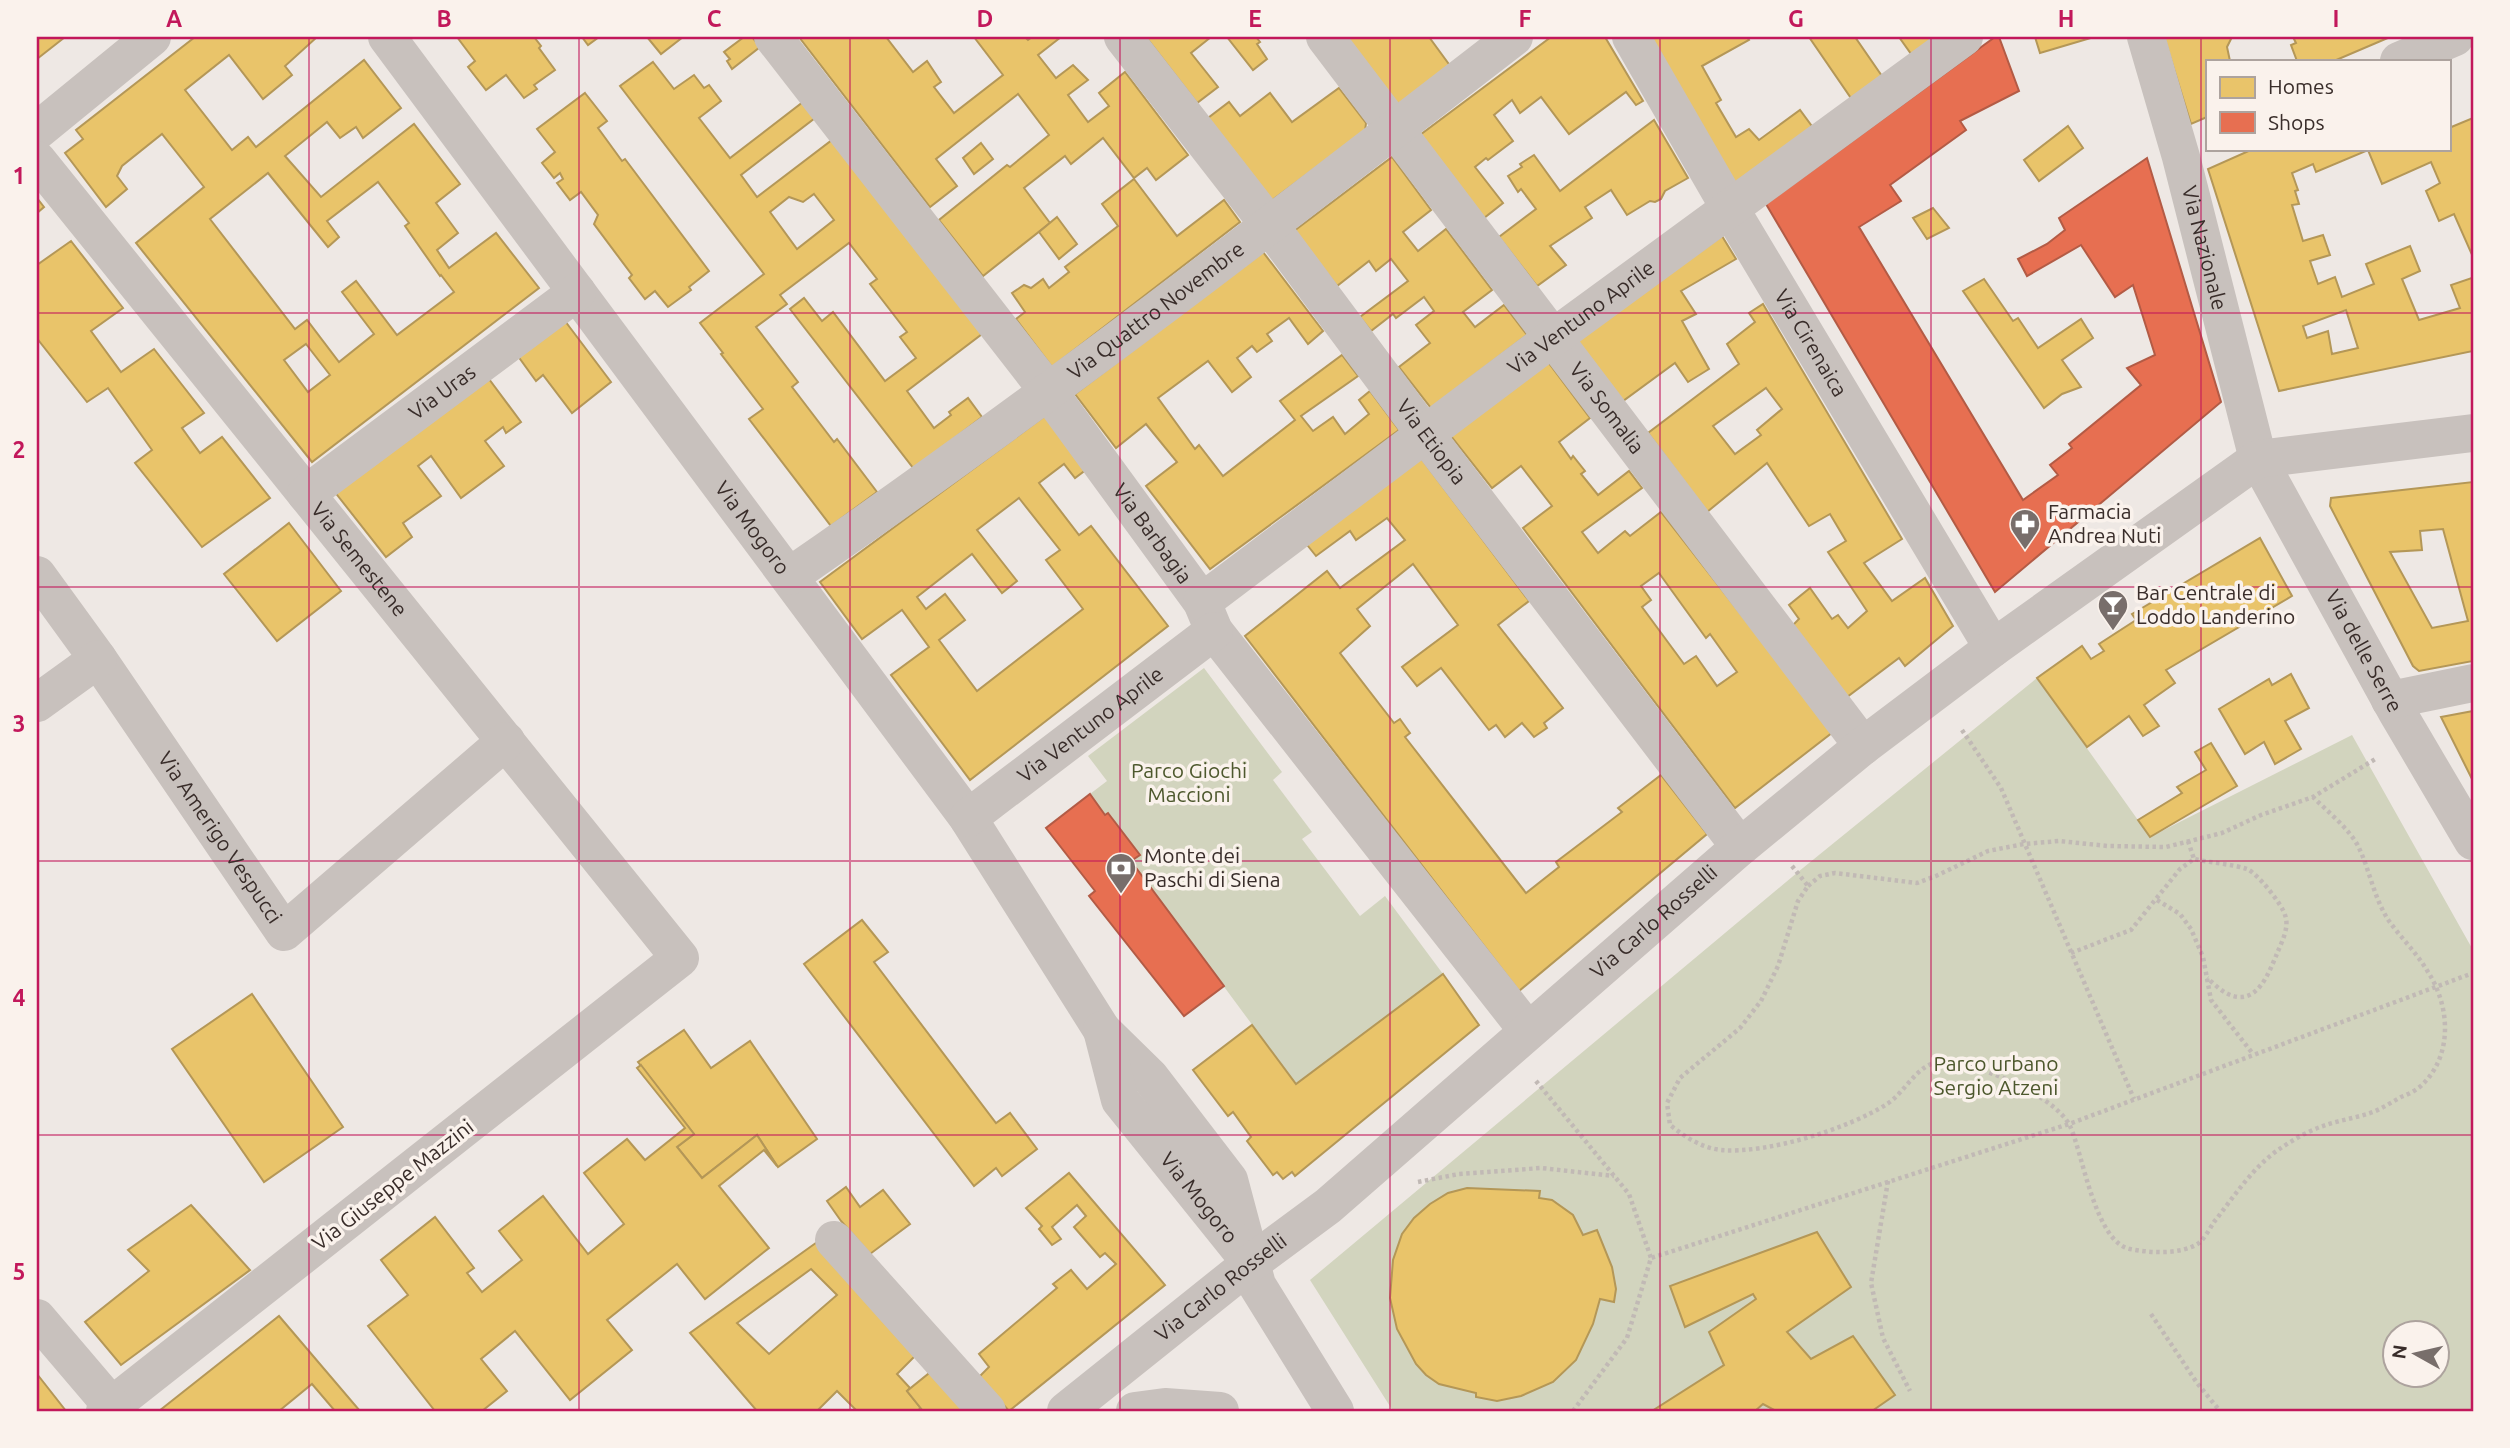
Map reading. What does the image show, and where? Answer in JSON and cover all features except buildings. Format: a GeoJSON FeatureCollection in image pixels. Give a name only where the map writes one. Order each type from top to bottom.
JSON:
{"type":"FeatureCollection","features":[{"type":"Feature","properties":{"kind":"street"},"geometry":{"type":"LineString","coordinates":[[37,131],[152,37]]}},
{"type":"Feature","properties":{"kind":"street","name":"Via Mogoro"},"geometry":{"type":"LineString","coordinates":[[387,37],[968,818],[1102,1030],[1120,1100],[1251,1263],[1257,1285],[1335,1411]]}},
{"type":"Feature","properties":{"kind":"street","name":"Via Barbagia"},"geometry":{"type":"LineString","coordinates":[[773,37],[1048,391],[1208,617],[1528,1031]]}},
{"type":"Feature","properties":{"kind":"street","name":"Via Etiopia"},"geometry":{"type":"LineString","coordinates":[[1123,37],[1270,226],[1740,847]]}},
{"type":"Feature","properties":{"kind":"street","name":"Via Somalia"},"geometry":{"type":"LineString","coordinates":[[1325,37],[1863,746]]}},
{"type":"Feature","properties":{"kind":"street","name":"Via Quattro Novembre"},"geometry":{"type":"LineString","coordinates":[[790,576],[1048,391],[1270,226],[1514,37]]}},
{"type":"Feature","properties":{"kind":"street","name":"Via Cirenaica"},"geometry":{"type":"LineString","coordinates":[[1631,37],[1729,207],[1993,648]]}},
{"type":"Feature","properties":{"kind":"street","name":"Via Ventuno Aprile"},"geometry":{"type":"LineString","coordinates":[[968,818],[1425,434],[1729,207],[1964,37]]}},
{"type":"Feature","properties":{"kind":"street","name":"Via Nazionale"},"geometry":{"type":"LineString","coordinates":[[2146,37],[2194,151],[2258,459]]}},
{"type":"Feature","properties":{"kind":"street"},"geometry":{"type":"LineString","coordinates":[[2401,60],[2455,37]]}},
{"type":"Feature","properties":{"kind":"street"},"geometry":{"type":"LineString","coordinates":[[2468,37],[2473,48]]}},
{"type":"Feature","properties":{"kind":"street","name":"Via Semestene"},"geometry":{"type":"LineString","coordinates":[[37,160],[680,958]]}},
{"type":"Feature","properties":{"kind":"street","name":"Via Uras"},"geometry":{"type":"LineString","coordinates":[[306,494],[577,292]]}},
{"type":"Feature","properties":{"kind":"street"},"geometry":{"type":"LineString","coordinates":[[2258,459],[2473,433]]}},
{"type":"Feature","properties":{"kind":"street","name":"Via Carlo Rosselli"},"geometry":{"type":"LineString","coordinates":[[1068,1410],[1251,1263],[1328,1206],[1740,847],[1863,746],[1993,648],[2258,459]]}},
{"type":"Feature","properties":{"kind":"street","name":"Via delle Serre"},"geometry":{"type":"LineString","coordinates":[[2258,459],[2390,699],[2473,841]]}},
{"type":"Feature","properties":{"kind":"street","name":"Via Amerigo Vespucci"},"geometry":{"type":"LineString","coordinates":[[37,576],[98,659],[284,932],[506,741]]}},
{"type":"Feature","properties":{"kind":"street"},"geometry":{"type":"LineString","coordinates":[[37,703],[98,659]]}},
{"type":"Feature","properties":{"kind":"street"},"geometry":{"type":"LineString","coordinates":[[2390,699],[2473,683]]}},
{"type":"Feature","properties":{"kind":"street","name":"Via Giuseppe Mazzini"},"geometry":{"type":"LineString","coordinates":[[108,1409],[680,958]]}},
{"type":"Feature","properties":{"kind":"street"},"geometry":{"type":"LineString","coordinates":[[834,1240],[987,1411]]}},
{"type":"Feature","properties":{"kind":"street"},"geometry":{"type":"LineString","coordinates":[[37,1318],[108,1409]]}},
{"type":"Feature","properties":{"kind":"street"},"geometry":{"type":"LineString","coordinates":[[1135,1411],[1165,1407],[1220,1411]]}},
{"type":"Feature","properties":{"kind":"path"},"geometry":{"type":"LineString","coordinates":[[1962,730],[2001,788],[2134,1099]]}},
{"type":"Feature","properties":{"kind":"path"},"geometry":{"type":"LineString","coordinates":[[2313,797],[2356,841],[2374,893],[2389,920],[2430,974],[2447,1024],[2445,1035],[2435,1070],[2421,1087],[2373,1112],[2320,1127],[2277,1151],[2249,1177],[2199,1242],[2176,1251],[2124,1248],[2111,1238],[2095,1201],[2069,1124],[2045,1101],[2001,1076],[1965,1064],[1938,1061],[1924,1068],[1889,1103],[1837,1128],[1792,1141],[1747,1150],[1719,1150],[1688,1139],[1670,1125],[1667,1103],[1680,1078],[1740,1028],[1761,1001],[1778,966],[1798,901],[1808,886],[1820,876],[1835,873],[1917,883],[1988,851],[2025,844],[2059,841],[2108,846],[2166,847],[2222,833],[2261,815],[2313,797],[2378,758]]}},
{"type":"Feature","properties":{"kind":"path"},"geometry":{"type":"LineString","coordinates":[[2188,842],[2194,859]]}},
{"type":"Feature","properties":{"kind":"path"},"geometry":{"type":"LineString","coordinates":[[2071,953],[2131,930],[2180,869],[2194,859],[2247,869],[2255,874],[2286,916],[2286,932],[2265,982],[2255,992],[2243,996],[2229,995],[2207,978]]}},
{"type":"Feature","properties":{"kind":"path"},"geometry":{"type":"LineString","coordinates":[[1792,866],[1808,886]]}},
{"type":"Feature","properties":{"kind":"path"},"geometry":{"type":"LineString","coordinates":[[2157,900],[2180,914],[2191,929],[2203,957],[2211,1000],[2253,1055]]}},
{"type":"Feature","properties":{"kind":"path"},"geometry":{"type":"LineString","coordinates":[[1651,1258],[2069,1124],[2473,973]]}},
{"type":"Feature","properties":{"kind":"path"},"geometry":{"type":"LineString","coordinates":[[1536,1081],[1629,1194],[1651,1258],[1627,1338],[1573,1411]]}},
{"type":"Feature","properties":{"kind":"path"},"geometry":{"type":"LineString","coordinates":[[1413,1183],[1459,1174],[1541,1168],[1615,1176]]}},
{"type":"Feature","properties":{"kind":"path"},"geometry":{"type":"LineString","coordinates":[[1888,1181],[1871,1283],[1883,1338],[1910,1391]]}},
{"type":"Feature","properties":{"kind":"path"},"geometry":{"type":"LineString","coordinates":[[2151,1314],[2197,1383],[2220,1411]]}},
{"type":"Feature","properties":{"kind":"green space","name":"Parco Giochi Maccioni"},"geometry":{"type":"Polygon","coordinates":[[[1204,668],[1282,772],[1273,780],[1312,832],[1302,839],[1360,916],[1385,896],[1443,974],[1296,1084],[1131,861],[1139,854],[1109,813],[1105,815],[1090,794],[1107,781],[1088,756],[1204,668]]]}},
{"type":"Feature","properties":{"kind":"green space","name":"Parco urbano Sergio Atzeni"},"geometry":{"type":"Polygon","coordinates":[[[2037,678],[2150,837],[2352,735],[2473,950],[2473,1411],[1393,1411],[1310,1280],[1798,872],[2037,678]]]}},
{"type":"Feature","properties":{"kind":"place","name":"Farmacia Andrea Nuti"},"geometry":{"type":"Point","coordinates":[2025,551]}},
{"type":"Feature","properties":{"kind":"place","name":"Bar Centrale di Loddo Landerino"},"geometry":{"type":"Point","coordinates":[2113,632]}},
{"type":"Feature","properties":{"kind":"place","name":"Monte dei Paschi di Siena"},"geometry":{"type":"Point","coordinates":[1121,895]}}]}
